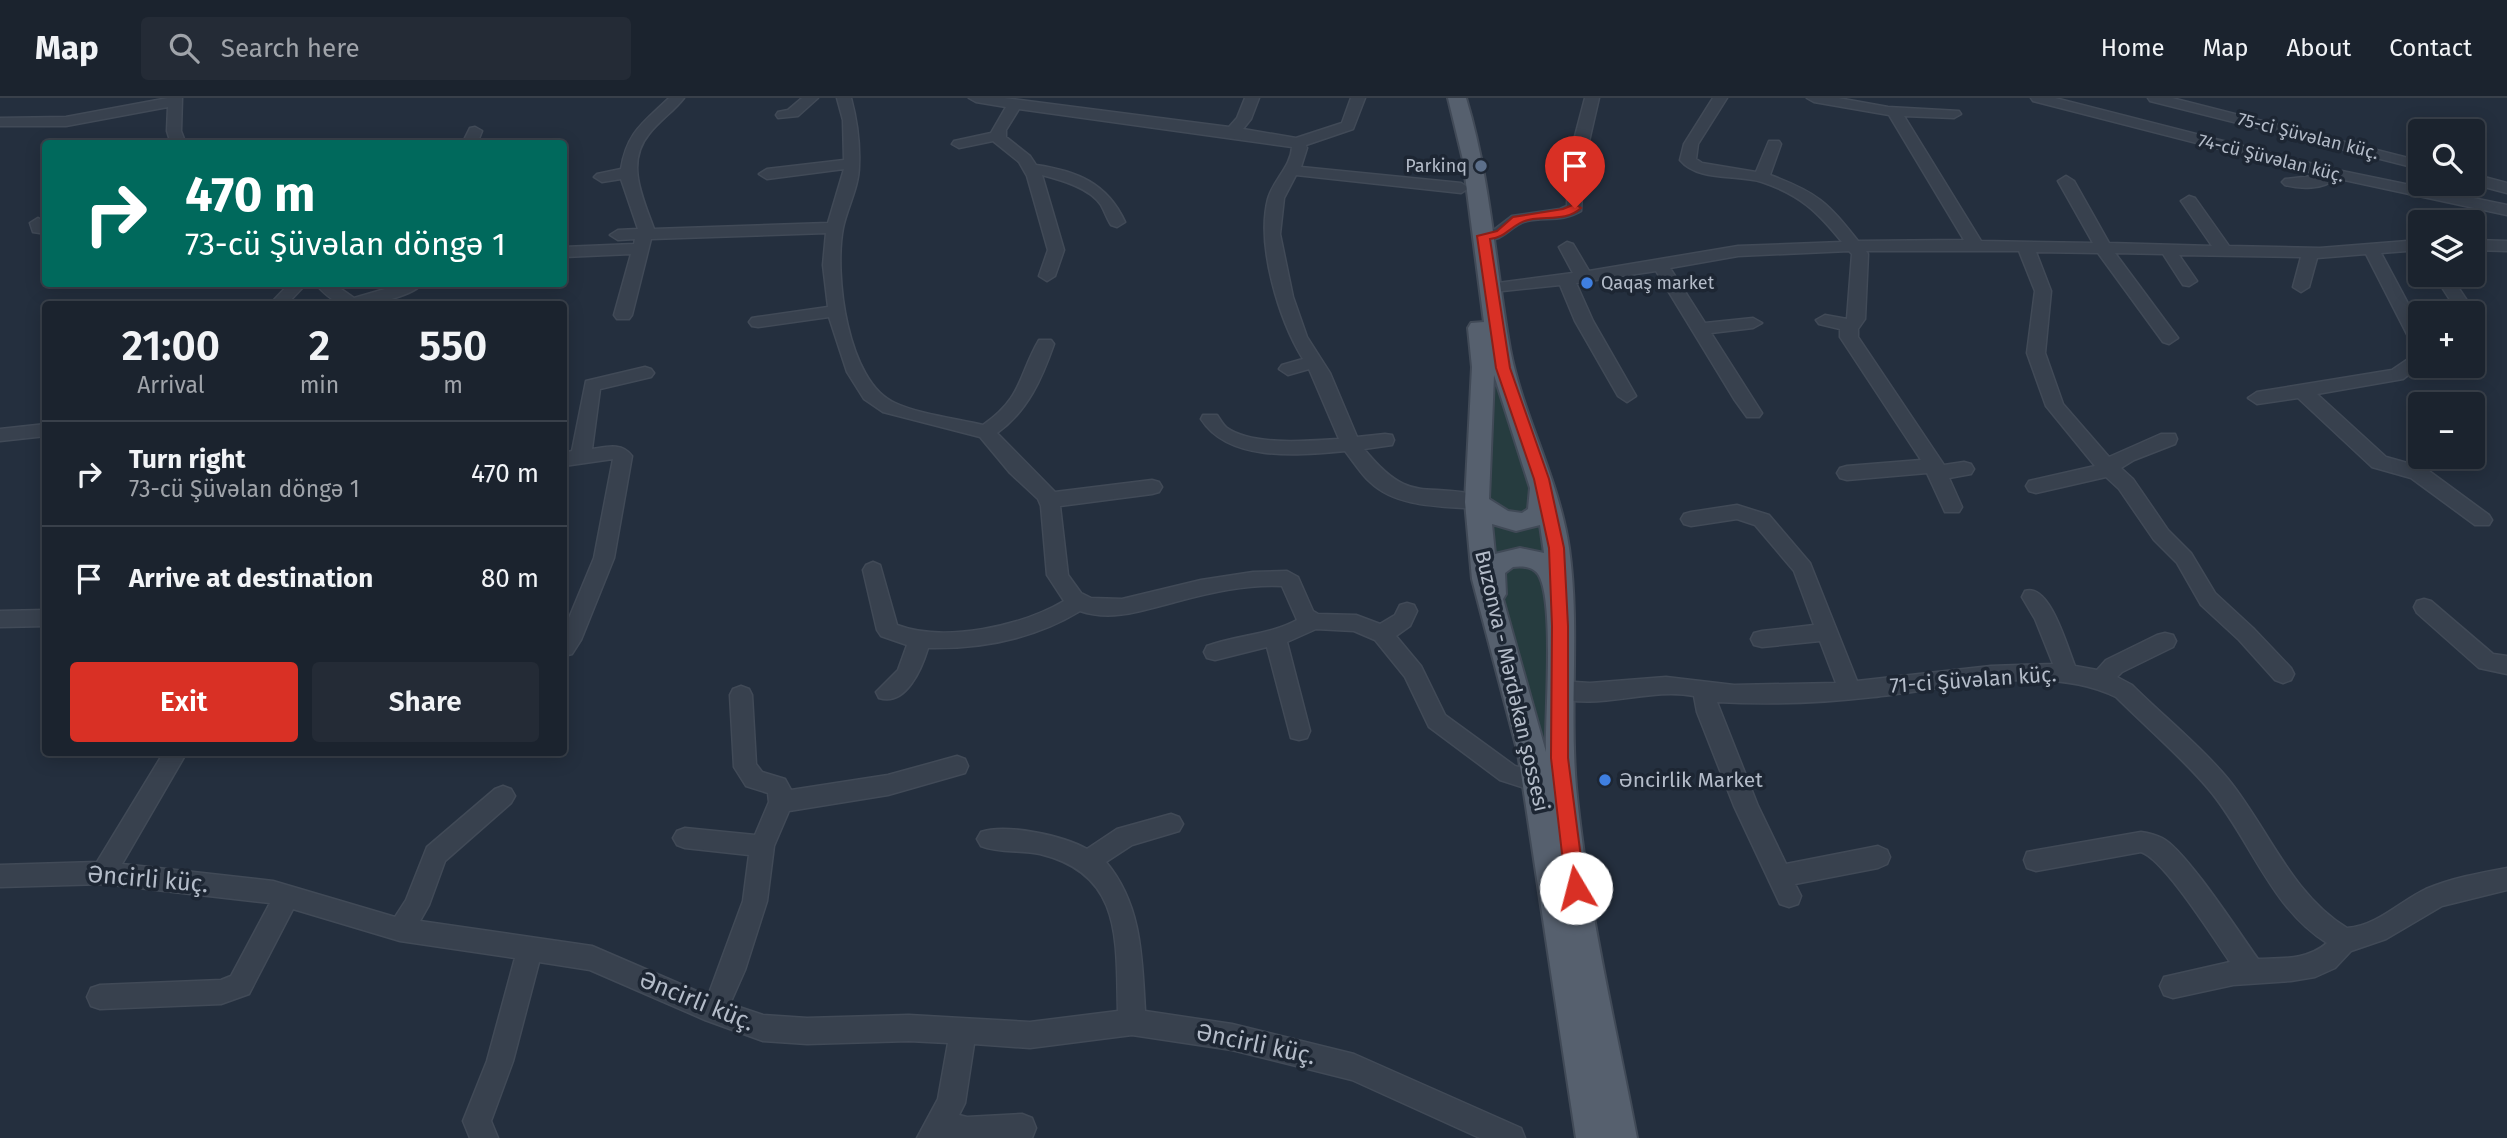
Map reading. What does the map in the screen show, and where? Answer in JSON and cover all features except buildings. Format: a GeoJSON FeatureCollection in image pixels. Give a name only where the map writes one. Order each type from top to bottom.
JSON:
{"type":"FeatureCollection","features":[{"type":"Feature","properties":{"kind":"main road","name":"Buzonva - Mərdəkan şossesi"},"geometry":{"type":"LineString","coordinates":[[1443,98],[1461,188],[1483,354],[1477,502],[1485,579],[1495,622],[1525,720],[1538,782],[1593,1138]]}},
{"type":"Feature","properties":{"kind":"main road"},"geometry":{"type":"LineString","coordinates":[[1457,98],[1466,134],[1503,368],[1542,479],[1556,548],[1562,789],[1576,888],[1620,1138]]}},
{"type":"Feature","properties":{"kind":"main road"},"geometry":{"type":"LineString","coordinates":[[1477,502],[1502,519],[1527,521],[1541,512],[1542,479]]}},
{"type":"Feature","properties":{"kind":"main road"},"geometry":{"type":"LineString","coordinates":[[1495,622],[1492,576],[1495,567],[1504,560],[1528,558],[1546,567],[1552,577],[1560,626]]}},
{"type":"Feature","properties":{"kind":"street"},"geometry":{"type":"LineString","coordinates":[[623,315],[643,242],[645,224],[636,205],[627,173],[632,147],[677,98]]}},
{"type":"Feature","properties":{"kind":"street"},"geometry":{"type":"LineString","coordinates":[[783,115],[793,113],[811,98]]}},
{"type":"Feature","properties":{"kind":"street"},"geometry":{"type":"LineString","coordinates":[[844,98],[850,120],[852,164],[835,228],[831,265],[836,311],[856,372],[876,400],[895,411],[986,432],[1008,459],[1050,500],[1057,575],[1065,591],[1079,602],[1102,608],[1131,605],[1193,589],[1280,578],[1292,581],[1303,614],[1312,621],[1356,623],[1382,634],[1413,672],[1437,721],[1508,773],[1538,782]]}},
{"type":"Feature","properties":{"kind":"street"},"geometry":{"type":"LineString","coordinates":[[976,98],[1014,104],[1059,104],[1297,143],[1348,127],[1358,98]]}},
{"type":"Feature","properties":{"kind":"street"},"geometry":{"type":"LineString","coordinates":[[1233,132],[1244,119],[1252,98]]}},
{"type":"Feature","properties":{"kind":"street"},"geometry":{"type":"LineString","coordinates":[[1483,236],[1500,234],[1517,219],[1572,211],[1576,163],[1592,98]]}},
{"type":"Feature","properties":{"kind":"street"},"geometry":{"type":"LineString","coordinates":[[1720,98],[1691,144],[1688,160],[1702,168],[1762,177],[1816,201],[1854,246],[1861,261],[1856,319],[1847,332],[1936,469],[1952,507]]}},
{"type":"Feature","properties":{"kind":"street"},"geometry":{"type":"LineString","coordinates":[[1814,98],[1894,111],[1954,114]]}},
{"type":"Feature","properties":{"kind":"street","name":"74-cü Şüvəlan küç."},"geometry":{"type":"LineString","coordinates":[[2038,98],[2063,101],[2330,173],[2507,210]]}},
{"type":"Feature","properties":{"kind":"street","name":"75-ci Şüvəlan küç."},"geometry":{"type":"LineString","coordinates":[[2155,98],[2408,162]]}},
{"type":"Feature","properties":{"kind":"street"},"geometry":{"type":"LineString","coordinates":[[0,122],[74,119],[136,110],[175,99],[174,131],[177,140]]}},
{"type":"Feature","properties":{"kind":"street"},"geometry":{"type":"LineString","coordinates":[[997,136],[1014,104]]}},
{"type":"Feature","properties":{"kind":"street"},"geometry":{"type":"LineString","coordinates":[[1894,111],[1976,246]]}},
{"type":"Feature","properties":{"kind":"street"},"geometry":{"type":"LineString","coordinates":[[959,144],[997,136]]}},
{"type":"Feature","properties":{"kind":"street"},"geometry":{"type":"LineString","coordinates":[[997,136],[1025,159],[1032,169],[1056,250],[1047,276]]}},
{"type":"Feature","properties":{"kind":"street"},"geometry":{"type":"LineString","coordinates":[[1297,143],[1299,151],[1276,198],[1272,233],[1292,320],[1303,348],[1325,382],[1351,446],[1377,478],[1396,490],[1419,497],[1477,502]]}},
{"type":"Feature","properties":{"kind":"street"},"geometry":{"type":"LineString","coordinates":[[1762,177],[1774,144]]}},
{"type":"Feature","properties":{"kind":"street"},"geometry":{"type":"LineString","coordinates":[[766,174],[852,164]]}},
{"type":"Feature","properties":{"kind":"street"},"geometry":{"type":"LineString","coordinates":[[1032,169],[1044,170],[1099,193],[1108,203],[1117,222]]}},
{"type":"Feature","properties":{"kind":"street"},"geometry":{"type":"LineString","coordinates":[[1291,170],[1461,188]]}},
{"type":"Feature","properties":{"kind":"street"},"geometry":{"type":"LineString","coordinates":[[602,177],[627,173]]}},
{"type":"Feature","properties":{"kind":"street"},"geometry":{"type":"LineString","coordinates":[[2290,182],[2324,181],[2330,173]]}},
{"type":"Feature","properties":{"kind":"street"},"geometry":{"type":"LineString","coordinates":[[2066,181],[2103,249],[2169,338]]}},
{"type":"Feature","properties":{"kind":"street"},"geometry":{"type":"LineString","coordinates":[[2485,182],[2507,188]]}},
{"type":"Feature","properties":{"kind":"street"},"geometry":{"type":"LineString","coordinates":[[2189,201],[2224,251]]}},
{"type":"Feature","properties":{"kind":"street"},"geometry":{"type":"LineString","coordinates":[[567,252],[643,242],[835,228]]}},
{"type":"Feature","properties":{"kind":"street"},"geometry":{"type":"LineString","coordinates":[[618,235],[643,242]]}},
{"type":"Feature","properties":{"kind":"street"},"geometry":{"type":"LineString","coordinates":[[1490,289],[1661,266],[1728,251],[1854,246],[1976,246],[2308,253],[2372,251],[2408,244]]}},
{"type":"Feature","properties":{"kind":"street"},"geometry":{"type":"LineString","coordinates":[[2485,245],[2507,246]]}},
{"type":"Feature","properties":{"kind":"street"},"geometry":{"type":"LineString","coordinates":[[1567,247],[1584,321],[1627,396]]}},
{"type":"Feature","properties":{"kind":"street"},"geometry":{"type":"LineString","coordinates":[[2026,248],[2043,291],[2036,353],[2055,406],[2107,467],[2120,477],[2161,535],[2184,558],[2208,599],[2253,640],[2283,674]]}},
{"type":"Feature","properties":{"kind":"street"},"geometry":{"type":"LineString","coordinates":[[2168,250],[2189,281]]}},
{"type":"Feature","properties":{"kind":"street"},"geometry":{"type":"LineString","coordinates":[[2372,251],[2408,319]]}},
{"type":"Feature","properties":{"kind":"street"},"geometry":{"type":"LineString","coordinates":[[2301,287],[2310,261],[2308,253]]}},
{"type":"Feature","properties":{"kind":"street"},"geometry":{"type":"LineString","coordinates":[[1661,266],[1702,329],[1716,358],[1753,413]]}},
{"type":"Feature","properties":{"kind":"street"},"geometry":{"type":"LineString","coordinates":[[281,301],[295,287]]}},
{"type":"Feature","properties":{"kind":"street"},"geometry":{"type":"LineString","coordinates":[[328,287],[347,301]]}},
{"type":"Feature","properties":{"kind":"street"},"geometry":{"type":"LineString","coordinates":[[362,301],[408,287]]}},
{"type":"Feature","properties":{"kind":"street"},"geometry":{"type":"LineString","coordinates":[[758,322],[836,311]]}},
{"type":"Feature","properties":{"kind":"street"},"geometry":{"type":"LineString","coordinates":[[1825,320],[1851,326]]}},
{"type":"Feature","properties":{"kind":"street"},"geometry":{"type":"LineString","coordinates":[[1702,329],[1753,323]]}},
{"type":"Feature","properties":{"kind":"street"},"geometry":{"type":"LineString","coordinates":[[986,432],[1008,417],[1030,386],[1045,344]]}},
{"type":"Feature","properties":{"kind":"street"},"geometry":{"type":"LineString","coordinates":[[1288,369],[1313,362]]}},
{"type":"Feature","properties":{"kind":"street"},"geometry":{"type":"LineString","coordinates":[[2257,398],[2398,375],[2408,367]]}},
{"type":"Feature","properties":{"kind":"street"},"geometry":{"type":"LineString","coordinates":[[567,644],[604,558],[623,456],[614,452],[572,458],[589,389],[592,385],[645,373]]}},
{"type":"Feature","properties":{"kind":"street"},"geometry":{"type":"LineString","coordinates":[[2301,391],[2379,462],[2418,473],[2482,520]]}},
{"type":"Feature","properties":{"kind":"street"},"geometry":{"type":"LineString","coordinates":[[1210,419],[1213,427],[1222,433],[1250,443],[1351,446],[1385,440]]}},
{"type":"Feature","properties":{"kind":"street"},"geometry":{"type":"LineString","coordinates":[[0,435],[42,430]]}},
{"type":"Feature","properties":{"kind":"street"},"geometry":{"type":"LineString","coordinates":[[2036,486],[2088,476],[2127,455],[2168,439]]}},
{"type":"Feature","properties":{"kind":"street"},"geometry":{"type":"LineString","coordinates":[[1847,473],[1964,470]]}},
{"type":"Feature","properties":{"kind":"street"},"geometry":{"type":"LineString","coordinates":[[1050,500],[1152,487]]}},
{"type":"Feature","properties":{"kind":"street"},"geometry":{"type":"LineString","coordinates":[[1691,519],[1738,512],[1762,520],[1802,568],[1850,690]]}},
{"type":"Feature","properties":{"kind":"street"},"geometry":{"type":"LineString","coordinates":[[873,570],[888,631],[919,640],[1020,629],[1046,621],[1079,602]]}},
{"type":"Feature","properties":{"kind":"street"},"geometry":{"type":"LineString","coordinates":[[2032,597],[2045,617],[2067,674]]}},
{"type":"Feature","properties":{"kind":"street"},"geometry":{"type":"LineString","coordinates":[[2424,607],[2487,662],[2507,665]]}},
{"type":"Feature","properties":{"kind":"street"},"geometry":{"type":"LineString","coordinates":[[1382,634],[1403,620],[1406,611]]}},
{"type":"Feature","properties":{"kind":"street"},"geometry":{"type":"LineString","coordinates":[[0,619],[42,618]]}},
{"type":"Feature","properties":{"kind":"street"},"geometry":{"type":"LineString","coordinates":[[1215,652],[1233,644],[1296,632],[1312,621]]}},
{"type":"Feature","properties":{"kind":"street"},"geometry":{"type":"LineString","coordinates":[[1762,639],[1827,632]]}},
{"type":"Feature","properties":{"kind":"street"},"geometry":{"type":"LineString","coordinates":[[1275,636],[1299,731]]}},
{"type":"Feature","properties":{"kind":"street"},"geometry":{"type":"LineString","coordinates":[[887,692],[903,682],[908,674],[919,640]]}},
{"type":"Feature","properties":{"kind":"street"},"geometry":{"type":"LineString","coordinates":[[2103,678],[2114,666],[2165,641]]}},
{"type":"Feature","properties":{"kind":"street","name":"71-ci Şüvəlan küç."},"geometry":{"type":"LineString","coordinates":[[1559,690],[1588,693],[1682,686],[1704,691],[1790,693],[2029,673],[2103,678],[2124,691],[2211,775],[2294,898],[2323,927],[2344,940]]}},
{"type":"Feature","properties":{"kind":"street"},"geometry":{"type":"LineString","coordinates":[[1704,691],[1704,700],[1713,724],[1784,886],[1878,857]]}},
{"type":"Feature","properties":{"kind":"street"},"geometry":{"type":"LineString","coordinates":[[714,1011],[732,970],[755,901],[762,846],[781,802],[777,786],[754,779],[745,768],[741,695]]}},
{"type":"Feature","properties":{"kind":"street"},"geometry":{"type":"LineString","coordinates":[[104,873],[174,756]]}},
{"type":"Feature","properties":{"kind":"street"},"geometry":{"type":"LineString","coordinates":[[781,802],[888,785],[957,766]]}},
{"type":"Feature","properties":{"kind":"street"},"geometry":{"type":"LineString","coordinates":[[400,930],[417,905],[430,863],[436,854],[503,796]]}},
{"type":"Feature","properties":{"kind":"street"},"geometry":{"type":"LineString","coordinates":[[1090,860],[1125,836],[1171,824]]}},
{"type":"Feature","properties":{"kind":"street"},"geometry":{"type":"LineString","coordinates":[[685,838],[762,846]]}},
{"type":"Feature","properties":{"kind":"street"},"geometry":{"type":"LineString","coordinates":[[989,839],[1036,843],[1061,849],[1090,860],[1110,883],[1125,920],[1132,1022]]}},
{"type":"Feature","properties":{"kind":"street"},"geometry":{"type":"LineString","coordinates":[[2036,860],[2141,842],[2156,846],[2176,867],[2252,971]]}},
{"type":"Feature","properties":{"kind":"street","name":"Əncirli küç."},"geometry":{"type":"LineString","coordinates":[[0,876],[104,873],[287,895],[400,930],[592,958],[748,1025],[777,1030],[897,1028],[1030,1035],[1132,1022],[1232,1037],[1334,1060],[1511,1138]]}},
{"type":"Feature","properties":{"kind":"street"},"geometry":{"type":"LineString","coordinates":[[2173,986],[2252,971],[2283,972],[2313,966],[2333,956],[2344,940],[2363,937],[2432,899],[2452,891],[2507,879]]}},
{"type":"Feature","properties":{"kind":"street"},"geometry":{"type":"LineString","coordinates":[[100,997],[220,992],[240,985],[287,895]]}},
{"type":"Feature","properties":{"kind":"street"},"geometry":{"type":"LineString","coordinates":[[484,1138],[477,1121],[500,1061],[530,949]]}},
{"type":"Feature","properties":{"kind":"street"},"geometry":{"type":"LineString","coordinates":[[963,1031],[951,1104],[935,1130],[1022,1128]]}},
{"type":"Feature","properties":{"kind":"green space"},"geometry":{"type":"Polygon","coordinates":[[[1493,364],[1533,499],[1532,508],[1519,515],[1493,506],[1490,496],[1493,364]]]}},
{"type":"Feature","properties":{"kind":"green space"},"geometry":{"type":"Polygon","coordinates":[[[1486,517],[1527,528],[1544,520],[1550,565],[1490,563],[1486,517]]]}},
{"type":"Feature","properties":{"kind":"green space"},"geometry":{"type":"Polygon","coordinates":[[[1514,566],[1534,570],[1547,586],[1548,762],[1501,587],[1502,575],[1514,566]]]}},
{"type":"Feature","properties":{"kind":"place","name":"Parkinq"},"geometry":{"type":"Point","coordinates":[1481,166]}},
{"type":"Feature","properties":{"kind":"place","name":"Qaqaş market"},"geometry":{"type":"Point","coordinates":[1587,283]}},
{"type":"Feature","properties":{"kind":"place","name":"Əncirlik Market"},"geometry":{"type":"Point","coordinates":[1605,780]}},
{"type":"Feature","properties":{"kind":"route"},"geometry":{"type":"LineString","coordinates":[[1575,208],[1566,213],[1517,219],[1500,234],[1483,236],[1503,368],[1542,479],[1556,548],[1560,626],[1560,758],[1576,888]]}}]}
